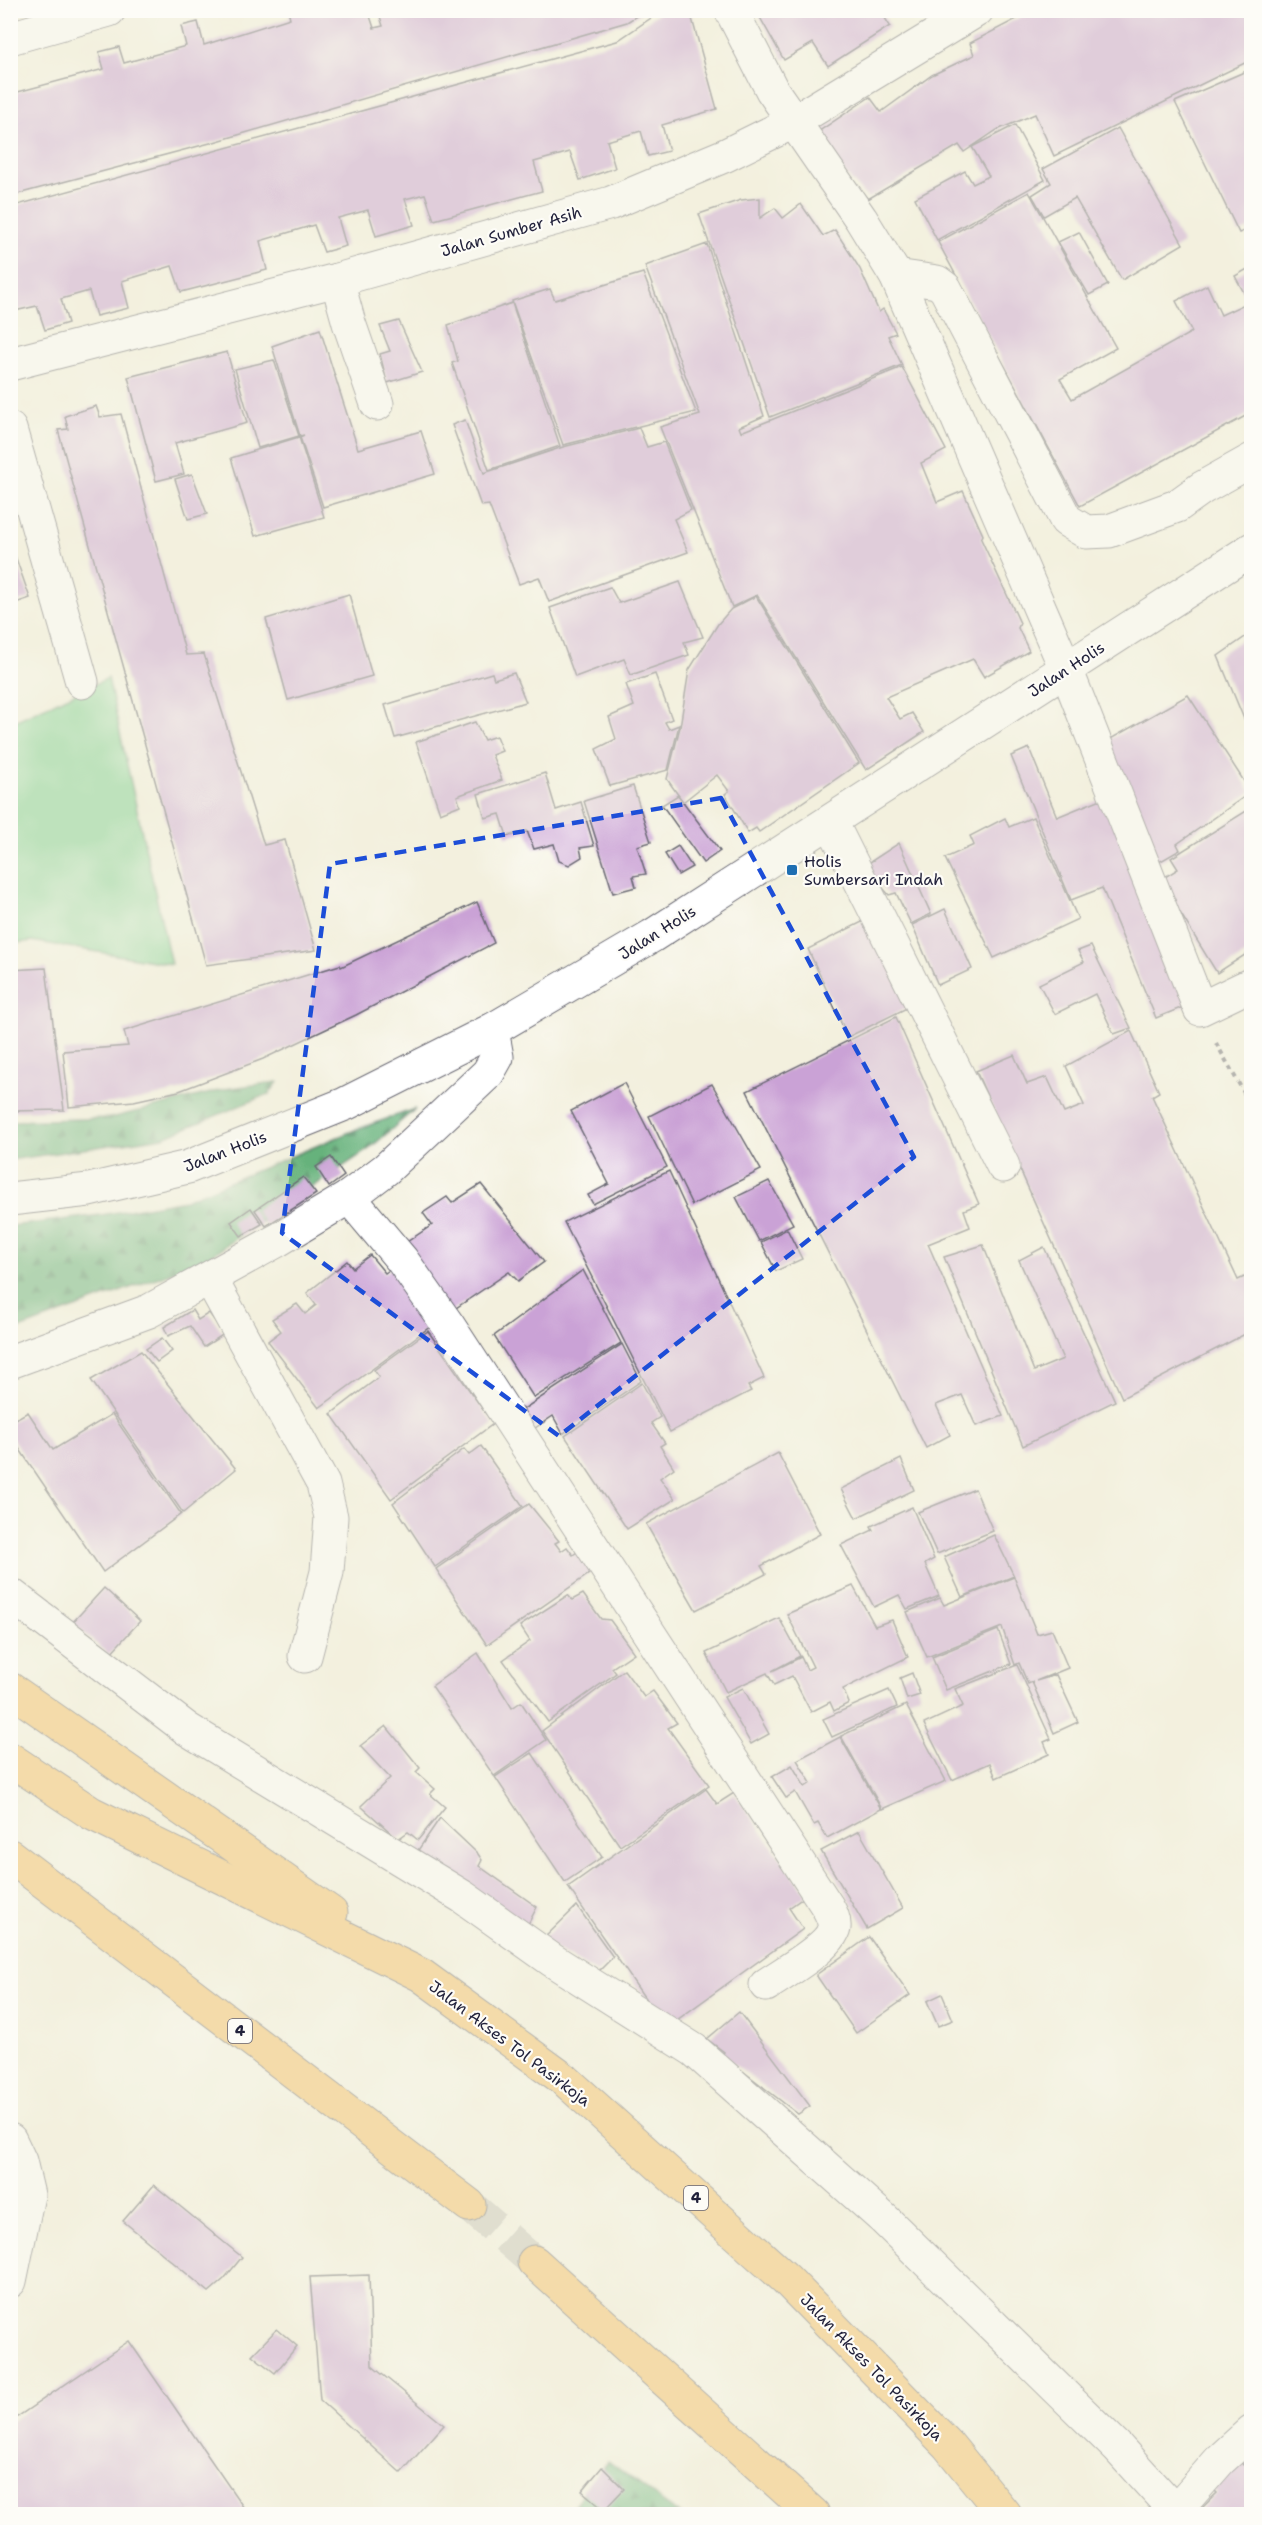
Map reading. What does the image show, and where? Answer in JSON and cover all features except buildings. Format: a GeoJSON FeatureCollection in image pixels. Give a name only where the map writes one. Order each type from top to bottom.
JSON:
{"type":"FeatureCollection","features":[{"type":"Feature","properties":{"kind":"highway"},"geometry":{"type":"LineString","coordinates":[[10,1689],[421,1975]]}},
{"type":"Feature","properties":{"kind":"highway","name":"Jalan Akses Tol Pasirkoja"},"geometry":{"type":"LineString","coordinates":[[10,1759],[91,1813],[421,1975],[565,2080],[786,2279],[948,2445],[1004,2514]]}},
{"type":"Feature","properties":{"kind":"highway","name":"4"},"geometry":{"type":"LineString","coordinates":[[10,1856],[469,2205]]}},
{"type":"Feature","properties":{"kind":"highway"},"geometry":{"type":"LineString","coordinates":[[534,2262],[813,2514]]}},
{"type":"Feature","properties":{"kind":"street"},"geometry":{"type":"LineString","coordinates":[[10,38],[109,10]]}},
{"type":"Feature","properties":{"kind":"street"},"geometry":{"type":"LineString","coordinates":[[731,10],[772,90],[861,219],[896,276],[1066,669],[1200,1010],[1251,984]]}},
{"type":"Feature","properties":{"kind":"street","name":"Jalan Sumber Asih"},"geometry":{"type":"LineString","coordinates":[[10,364],[337,280],[611,203],[726,155],[793,122],[977,10]]}},
{"type":"Feature","properties":{"kind":"street"},"geometry":{"type":"LineString","coordinates":[[896,276],[937,282],[945,288],[1066,520],[1086,532],[1109,531],[1177,506],[1202,488],[1251,460]]}},
{"type":"Feature","properties":{"kind":"street"},"geometry":{"type":"LineString","coordinates":[[337,280],[348,323],[377,404]]}},
{"type":"Feature","properties":{"kind":"street"},"geometry":{"type":"LineString","coordinates":[[10,429],[82,682]]}},
{"type":"Feature","properties":{"kind":"street","name":"Jalan Holis"},"geometry":{"type":"LineString","coordinates":[[10,1199],[89,1190],[188,1167],[345,1104],[492,1030],[652,936],[1251,549]]}},
{"type":"Feature","properties":{"kind":"street"},"geometry":{"type":"LineString","coordinates":[[831,822],[1003,1166]]}},
{"type":"Feature","properties":{"kind":"street"},"geometry":{"type":"LineString","coordinates":[[10,1362],[149,1311],[349,1197],[386,1169],[488,1074],[497,1057],[492,1030]]}},
{"type":"Feature","properties":{"kind":"street"},"geometry":{"type":"LineString","coordinates":[[349,1197],[402,1260],[448,1325],[827,1906],[834,1920],[834,1930],[824,1944],[766,1985]]}},
{"type":"Feature","properties":{"kind":"street"},"geometry":{"type":"LineString","coordinates":[[210,1278],[323,1484],[331,1516],[327,1572],[305,1656]]}},
{"type":"Feature","properties":{"kind":"street"},"geometry":{"type":"LineString","coordinates":[[10,1594],[187,1729],[464,1897],[552,1960],[694,2050],[884,2218],[1118,2448],[1177,2512],[1220,2460],[1251,2431]]}},
{"type":"Feature","properties":{"kind":"street"},"geometry":{"type":"LineString","coordinates":[[10,2140],[21,2161],[28,2195],[10,2281]]}},
{"type":"Feature","properties":{"kind":"path"},"geometry":{"type":"LineString","coordinates":[[1200,1010],[1224,1060],[1251,1107]]}},
{"type":"Feature","properties":{"kind":"highlighted area"},"geometry":{"type":"Polygon","coordinates":[[[721,798],[914,1157],[559,1436],[282,1233],[330,864],[721,798]]]}},
{"type":"Feature","properties":{"kind":"green space"},"geometry":{"type":"Polygon","coordinates":[[[108,678],[171,964],[32,941],[11,944],[10,723],[108,678]]]}},
{"type":"Feature","properties":{"kind":"green space"},"geometry":{"type":"Polygon","coordinates":[[[278,1082],[269,1094],[164,1137],[11,1160],[11,1121],[111,1118],[230,1088],[278,1082]]]}},
{"type":"Feature","properties":{"kind":"green space"},"geometry":{"type":"Polygon","coordinates":[[[415,1109],[369,1149],[203,1261],[11,1332],[11,1226],[101,1215],[185,1200],[355,1130],[415,1109]]]}},
{"type":"Feature","properties":{"kind":"green space"},"geometry":{"type":"Polygon","coordinates":[[[608,2461],[679,2514],[568,2514],[608,2461]]]}},
{"type":"Feature","properties":{"kind":"tunnel"},"geometry":{"type":"LineString","coordinates":[[469,2205],[534,2262]]}},
{"type":"Feature","properties":{"kind":"place","name":"Holis Sumbersari Indah"},"geometry":{"type":"Point","coordinates":[792,870]}}]}
